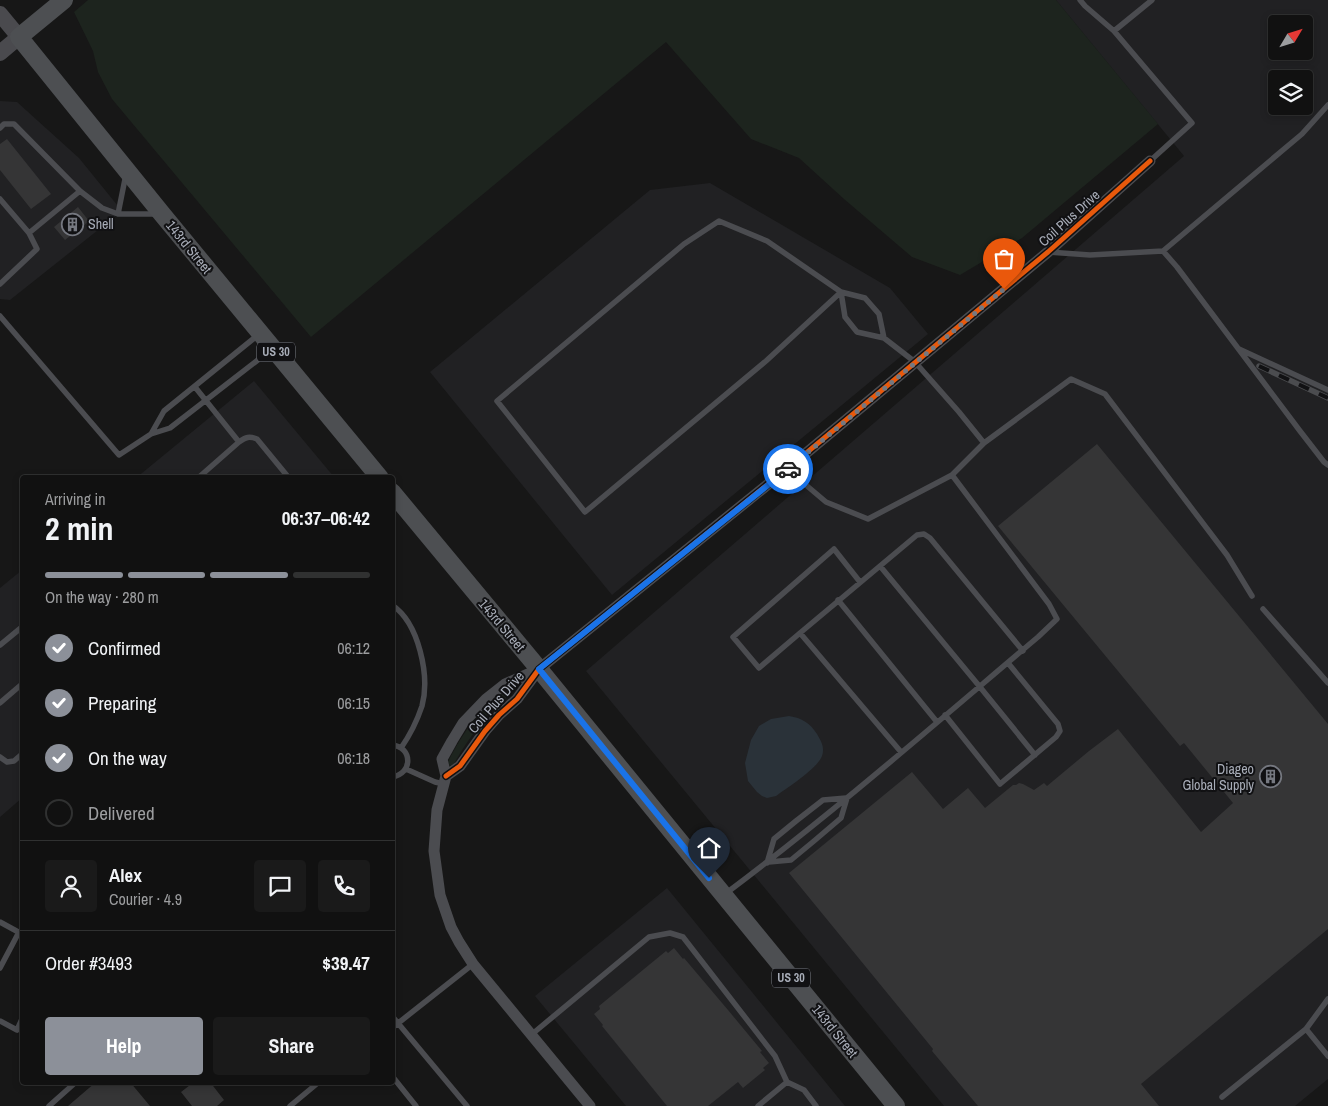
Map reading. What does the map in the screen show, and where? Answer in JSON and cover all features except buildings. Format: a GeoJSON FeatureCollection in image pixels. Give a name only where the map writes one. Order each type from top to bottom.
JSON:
{"type":"FeatureCollection","features":[{"type":"Feature","properties":{"kind":"main road"},"geometry":{"type":"LineString","coordinates":[[19,37],[64,0]]}},
{"type":"Feature","properties":{"kind":"main road","name":"143rd Street"},"geometry":{"type":"LineString","coordinates":[[19,37],[378,475]]}},
{"type":"Feature","properties":{"kind":"main road","name":"143rd Street"},"geometry":{"type":"LineString","coordinates":[[395,496],[896,1106]]}},
{"type":"Feature","properties":{"kind":"street","name":"143rd Street"},"geometry":{"type":"LineString","coordinates":[[0,14],[19,37]]}},
{"type":"Feature","properties":{"kind":"street"},"geometry":{"type":"LineString","coordinates":[[0,53],[19,37]]}},
{"type":"Feature","properties":{"kind":"street","name":"Coil Plus Drive"},"geometry":{"type":"LineString","coordinates":[[590,1106],[473,964],[451,927],[440,895],[434,851],[438,810],[445,780],[442,759],[452,740],[464,723],[486,699],[504,684],[539,669],[787,469],[1048,252],[1150,161]]}},
{"type":"Feature","properties":{"kind":"street","name":"Coil Plus Drive"},"geometry":{"type":"LineString","coordinates":[[445,780],[460,766],[485,731],[518,699],[539,669]]}},
{"type":"Feature","properties":{"kind":"lane"},"geometry":{"type":"LineString","coordinates":[[1080,0],[1114,31],[1192,123],[1150,161]]}},
{"type":"Feature","properties":{"kind":"lane"},"geometry":{"type":"LineString","coordinates":[[1114,31],[1152,0]]}},
{"type":"Feature","properties":{"kind":"lane"},"geometry":{"type":"LineString","coordinates":[[1048,252],[1090,255],[1163,251],[1302,134],[1325,113],[1328,105]]}},
{"type":"Feature","properties":{"kind":"lane"},"geometry":{"type":"LineString","coordinates":[[0,128],[4,124],[14,124],[80,191],[102,208],[118,214],[162,214]]}},
{"type":"Feature","properties":{"kind":"lane"},"geometry":{"type":"LineString","coordinates":[[118,214],[127,170]]}},
{"type":"Feature","properties":{"kind":"lane"},"geometry":{"type":"LineString","coordinates":[[29,234],[80,191]]}},
{"type":"Feature","properties":{"kind":"lane"},"geometry":{"type":"LineString","coordinates":[[0,199],[29,234],[37,249],[0,284]]}},
{"type":"Feature","properties":{"kind":"lane"},"geometry":{"type":"LineString","coordinates":[[841,292],[766,361],[585,512],[497,401],[684,244],[719,221],[767,241],[841,292],[865,298],[879,314],[884,338]]}},
{"type":"Feature","properties":{"kind":"lane"},"geometry":{"type":"LineString","coordinates":[[1163,251],[1178,267],[1300,431],[1328,465]]}},
{"type":"Feature","properties":{"kind":"lane"},"geometry":{"type":"LineString","coordinates":[[841,292],[845,317],[857,332],[884,338],[916,362],[984,443]]}},
{"type":"Feature","properties":{"kind":"lane"},"geometry":{"type":"LineString","coordinates":[[0,316],[119,455],[151,434],[170,428],[273,348]]}},
{"type":"Feature","properties":{"kind":"lane"},"geometry":{"type":"LineString","coordinates":[[151,434],[164,411],[260,333]]}},
{"type":"Feature","properties":{"kind":"lane"},"geometry":{"type":"LineString","coordinates":[[1238,349],[1328,390]]}},
{"type":"Feature","properties":{"kind":"lane"},"geometry":{"type":"LineString","coordinates":[[787,469],[826,502],[868,519],[952,475],[984,443],[1071,378],[1105,394],[1227,555],[1252,596]]}},
{"type":"Feature","properties":{"kind":"lane"},"geometry":{"type":"LineString","coordinates":[[195,386],[240,442]]}},
{"type":"Feature","properties":{"kind":"lane"},"geometry":{"type":"LineString","coordinates":[[202,475],[245,438],[251,437],[257,439],[287,475]]}},
{"type":"Feature","properties":{"kind":"lane"},"geometry":{"type":"LineString","coordinates":[[724,896],[847,798],[1057,619],[1049,604],[952,475]]}},
{"type":"Feature","properties":{"kind":"lane"},"geometry":{"type":"LineString","coordinates":[[860,582],[834,549],[733,637],[759,668],[860,582],[918,535],[924,534],[1022,650]]}},
{"type":"Feature","properties":{"kind":"lane"},"geometry":{"type":"LineString","coordinates":[[880,566],[980,686],[1035,756]]}},
{"type":"Feature","properties":{"kind":"lane"},"geometry":{"type":"LineString","coordinates":[[838,600],[937,722]]}},
{"type":"Feature","properties":{"kind":"lane"},"geometry":{"type":"LineString","coordinates":[[395,607],[402,613],[418,640],[424,682],[422,704],[414,726],[401,748]]}},
{"type":"Feature","properties":{"kind":"lane"},"geometry":{"type":"LineString","coordinates":[[1263,609],[1328,682]]}},
{"type":"Feature","properties":{"kind":"lane"},"geometry":{"type":"LineString","coordinates":[[0,646],[20,629]]}},
{"type":"Feature","properties":{"kind":"lane"},"geometry":{"type":"LineString","coordinates":[[800,633],[901,752]]}},
{"type":"Feature","properties":{"kind":"lane"},"geometry":{"type":"LineString","coordinates":[[945,715],[1000,784],[1035,756],[1056,737],[1060,731],[1058,724],[1008,662]]}},
{"type":"Feature","properties":{"kind":"lane"},"geometry":{"type":"LineString","coordinates":[[0,703],[20,686]]}},
{"type":"Feature","properties":{"kind":"lane"},"geometry":{"type":"LineString","coordinates":[[395,746],[401,748],[408,756],[406,769],[401,775],[395,776]]}},
{"type":"Feature","properties":{"kind":"lane"},"geometry":{"type":"LineString","coordinates":[[0,757],[7,762],[14,761],[20,756]]}},
{"type":"Feature","properties":{"kind":"lane"},"geometry":{"type":"LineString","coordinates":[[406,769],[429,779],[445,780]]}},
{"type":"Feature","properties":{"kind":"lane"},"geometry":{"type":"LineString","coordinates":[[767,863],[791,860],[841,818],[847,798]]}},
{"type":"Feature","properties":{"kind":"lane"},"geometry":{"type":"LineString","coordinates":[[767,863],[774,839],[796,821],[823,800],[847,798]]}},
{"type":"Feature","properties":{"kind":"lane"},"geometry":{"type":"LineString","coordinates":[[0,922],[20,932]]}},
{"type":"Feature","properties":{"kind":"lane"},"geometry":{"type":"LineString","coordinates":[[531,1035],[648,937],[670,933],[683,937],[775,1056],[787,1082],[804,1090],[816,1106]]}},
{"type":"Feature","properties":{"kind":"lane"},"geometry":{"type":"LineString","coordinates":[[0,968],[20,935]]}},
{"type":"Feature","properties":{"kind":"lane"},"geometry":{"type":"LineString","coordinates":[[395,1026],[473,964]]}},
{"type":"Feature","properties":{"kind":"lane"},"geometry":{"type":"LineString","coordinates":[[1222,1097],[1306,1029],[1328,999]]}},
{"type":"Feature","properties":{"kind":"lane"},"geometry":{"type":"LineString","coordinates":[[395,1020],[467,1106]]}},
{"type":"Feature","properties":{"kind":"lane"},"geometry":{"type":"LineString","coordinates":[[0,1021],[17,1030],[20,1023]]}},
{"type":"Feature","properties":{"kind":"lane"},"geometry":{"type":"LineString","coordinates":[[1306,1029],[1328,1056]]}},
{"type":"Feature","properties":{"kind":"lane"},"geometry":{"type":"LineString","coordinates":[[395,1080],[416,1106]]}},
{"type":"Feature","properties":{"kind":"lane"},"geometry":{"type":"LineString","coordinates":[[758,1106],[787,1082]]}},
{"type":"Feature","properties":{"kind":"lane"},"geometry":{"type":"LineString","coordinates":[[49,1106],[73,1085]]}},
{"type":"Feature","properties":{"kind":"lane"},"geometry":{"type":"LineString","coordinates":[[290,1106],[315,1085]]}},
{"type":"Feature","properties":{"kind":"shaded area"},"geometry":{"type":"Polygon","coordinates":[[[88,0],[1056,0],[1158,124],[1022,238],[960,275],[912,257],[799,158],[751,139],[666,42],[311,337],[112,99],[98,72],[93,51],[74,12],[88,0]]]}},
{"type":"Feature","properties":{"kind":"shaded area"},"geometry":{"type":"Polygon","coordinates":[[[1056,0],[1328,0],[1328,1079],[1295,1106],[944,1106],[586,671],[1184,156],[1056,0]]]}},
{"type":"Feature","properties":{"kind":"shaded area"},"geometry":{"type":"Polygon","coordinates":[[[0,101],[17,102],[79,158],[122,211],[10,300],[0,299],[0,101]]]}},
{"type":"Feature","properties":{"kind":"shaded area"},"geometry":{"type":"Polygon","coordinates":[[[710,183],[890,288],[928,334],[612,595],[430,372],[650,190],[710,183]]]}},
{"type":"Feature","properties":{"kind":"shaded area"},"geometry":{"type":"Polygon","coordinates":[[[254,381],[332,475],[140,475],[254,381]]]}},
{"type":"Feature","properties":{"kind":"shaded area"},"geometry":{"type":"Polygon","coordinates":[[[20,572],[20,800],[0,817],[0,588],[20,572]]]}},
{"type":"Feature","properties":{"kind":"shaded area"},"geometry":{"type":"Polygon","coordinates":[[[512,689],[508,696],[483,721],[454,764],[450,766],[448,762],[453,752],[474,720],[492,701],[512,689]]]}},
{"type":"Feature","properties":{"kind":"shaded area"},"geometry":{"type":"Polygon","coordinates":[[[789,716],[798,718],[814,730],[822,744],[822,756],[815,766],[802,778],[776,796],[767,798],[757,792],[748,781],[745,763],[751,740],[759,726],[771,719],[789,716]]]}},
{"type":"Feature","properties":{"kind":"shaded area"},"geometry":{"type":"Polygon","coordinates":[[[667,888],[845,1106],[626,1106],[535,996],[667,888]]]}},
{"type":"Feature","properties":{"kind":"railway"},"geometry":{"type":"LineString","coordinates":[[1259,366],[1328,398]]}},
{"type":"Feature","properties":{"kind":"cycle path"},"geometry":{"type":"LineString","coordinates":[[446,776],[460,766],[485,731],[517,699],[539,669],[787,469],[1048,252],[1150,161]]}},
{"type":"Feature","properties":{"kind":"way so far"},"geometry":{"type":"LineString","coordinates":[[788,469],[1004,289]]}},
{"type":"Feature","properties":{"kind":"place","name":"Shell"},"geometry":{"type":"Point","coordinates":[72,224]}},
{"type":"Feature","properties":{"kind":"place","name":"Diageo Global Supply"},"geometry":{"type":"Point","coordinates":[1270,777]}},
{"type":"Feature","properties":{"kind":"route"},"geometry":{"type":"LineString","coordinates":[[709,878],[539,669],[788,469]]}}]}
